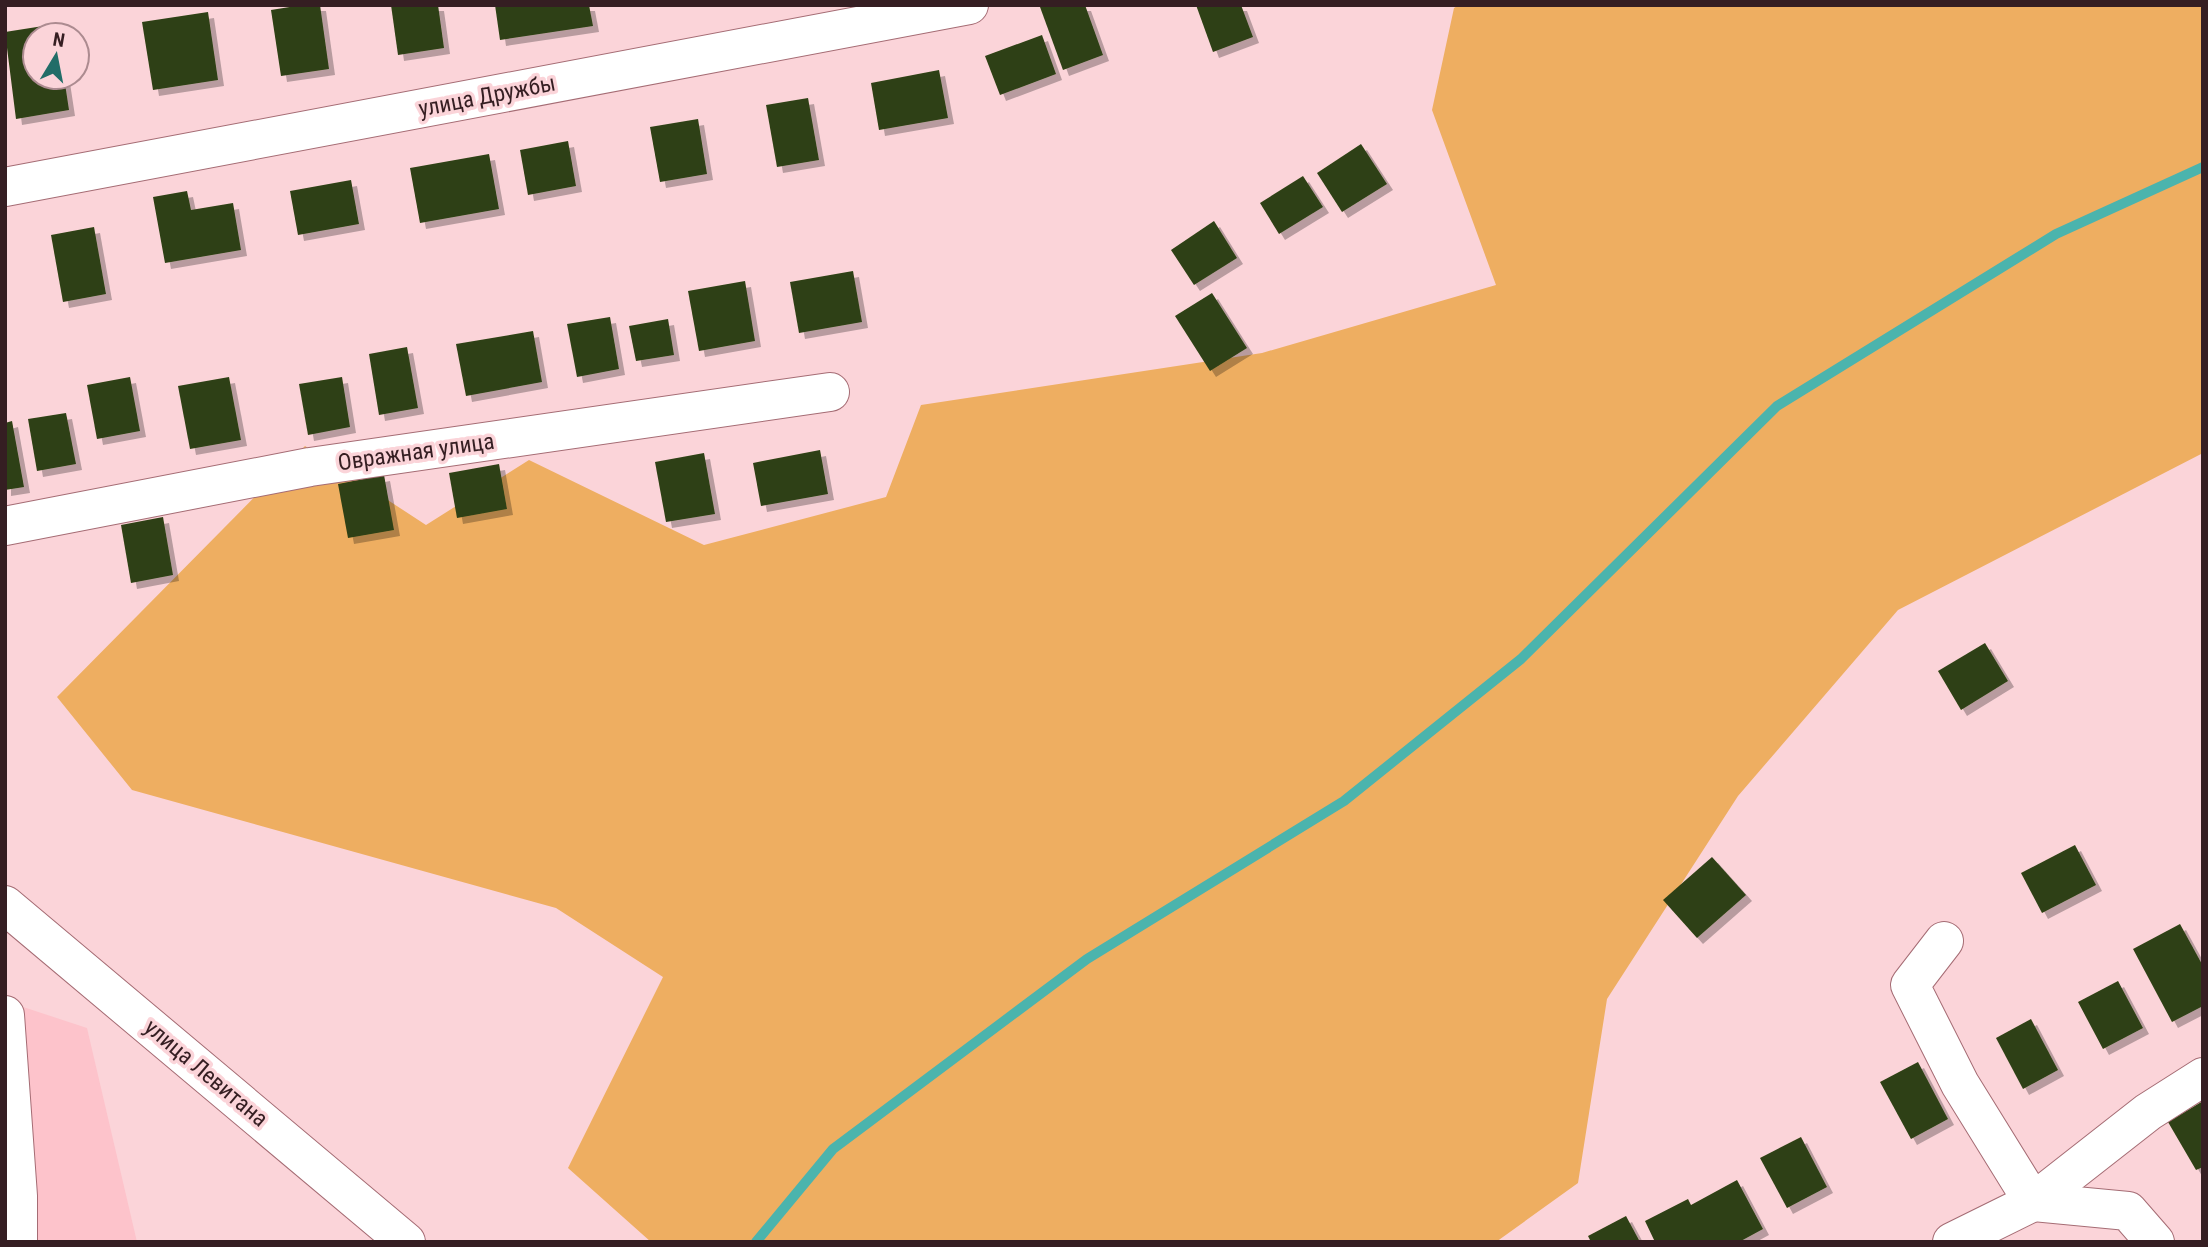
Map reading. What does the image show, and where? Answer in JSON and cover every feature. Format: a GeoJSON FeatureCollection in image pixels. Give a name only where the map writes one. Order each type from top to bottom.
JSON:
{"type":"FeatureCollection","features":[{"type":"Feature","properties":{"kind":"street","name":"улица Дружбы"},"geometry":{"type":"LineString","coordinates":[[5,187],[969,5]]}},
{"type":"Feature","properties":{"kind":"street","name":"Овражная улица"},"geometry":{"type":"LineString","coordinates":[[5,526],[310,467],[830,392]]}},
{"type":"Feature","properties":{"kind":"street","name":"улица Левитана"},"geometry":{"type":"LineString","coordinates":[[5,905],[406,1242]]}},
{"type":"Feature","properties":{"kind":"street"},"geometry":{"type":"LineString","coordinates":[[1944,941],[1910,985],[1960,1084],[2033,1202]]}},
{"type":"Feature","properties":{"kind":"street"},"geometry":{"type":"LineString","coordinates":[[5,1015],[18,1196],[18,1242]]}},
{"type":"Feature","properties":{"kind":"street"},"geometry":{"type":"LineString","coordinates":[[1952,1242],[2033,1202],[2148,1112],[2203,1077]]}},
{"type":"Feature","properties":{"kind":"street"},"geometry":{"type":"LineString","coordinates":[[2033,1202],[2128,1211],[2155,1242]]}},
{"type":"Feature","properties":{"kind":"shaded area"},"geometry":{"type":"Polygon","coordinates":[[[1459,5],[2203,5],[2203,453],[1898,610],[1738,796],[1607,999],[1578,1183],[1496,1242],[651,1242],[568,1168],[663,977],[556,908],[132,790],[57,697],[305,446],[426,525],[529,460],[704,545],[886,497],[921,405],[1262,353],[1496,285],[1432,110],[1454,8],[1459,5]]]}},
{"type":"Feature","properties":{"kind":"shaded area"},"geometry":{"type":"Polygon","coordinates":[[[5,1001],[87,1028],[137,1242],[5,1242],[5,1001]]]}},
{"type":"Feature","properties":{"kind":"building"},"geometry":{"type":"Polygon","coordinates":[[[320,5],[329,69],[281,76],[271,10],[320,5]]]}},
{"type":"Feature","properties":{"kind":"building"},"geometry":{"type":"Polygon","coordinates":[[[391,5],[438,5],[444,48],[398,55],[391,5]]]}},
{"type":"Feature","properties":{"kind":"building"},"geometry":{"type":"Polygon","coordinates":[[[495,5],[589,5],[593,26],[500,40],[495,5]]]}},
{"type":"Feature","properties":{"kind":"building"},"geometry":{"type":"Polygon","coordinates":[[[1085,5],[1103,55],[1063,70],[1040,7],[1085,5]]]}},
{"type":"Feature","properties":{"kind":"building"},"geometry":{"type":"Polygon","coordinates":[[[1196,5],[1241,5],[1253,37],[1213,52],[1196,5]]]}},
{"type":"Feature","properties":{"kind":"building"},"geometry":{"type":"Polygon","coordinates":[[[208,12],[218,80],[153,90],[142,22],[208,12]]]}},
{"type":"Feature","properties":{"kind":"building"},"geometry":{"type":"Polygon","coordinates":[[[21,29],[21,91],[66,91],[69,110],[16,119],[5,32],[21,29]]]}},
{"type":"Feature","properties":{"kind":"building"},"geometry":{"type":"Polygon","coordinates":[[[1042,35],[1056,74],[1000,95],[985,56],[1042,35]]]}},
{"type":"Feature","properties":{"kind":"building"},"geometry":{"type":"Polygon","coordinates":[[[939,70],[948,118],[879,130],[871,83],[939,70]]]}},
{"type":"Feature","properties":{"kind":"building"},"geometry":{"type":"Polygon","coordinates":[[[808,98],[819,160],[777,167],[766,105],[808,98]]]}},
{"type":"Feature","properties":{"kind":"building"},"geometry":{"type":"Polygon","coordinates":[[[698,119],[707,174],[660,182],[650,127],[698,119]]]}},
{"type":"Feature","properties":{"kind":"building"},"geometry":{"type":"Polygon","coordinates":[[[568,141],[576,186],[528,195],[520,150],[568,141]]]}},
{"type":"Feature","properties":{"kind":"building"},"geometry":{"type":"Polygon","coordinates":[[[1361,144],[1387,184],[1342,212],[1317,173],[1361,144]]]}},
{"type":"Feature","properties":{"kind":"building"},"geometry":{"type":"Polygon","coordinates":[[[489,154],[499,209],[420,223],[410,168],[489,154]]]}},
{"type":"Feature","properties":{"kind":"building"},"geometry":{"type":"Polygon","coordinates":[[[1303,176],[1323,207],[1279,234],[1260,203],[1303,176]]]}},
{"type":"Feature","properties":{"kind":"building"},"geometry":{"type":"Polygon","coordinates":[[[351,180],[359,224],[298,235],[290,191],[351,180]]]}},
{"type":"Feature","properties":{"kind":"building"},"geometry":{"type":"Polygon","coordinates":[[[187,191],[191,210],[233,203],[241,250],[165,263],[153,197],[187,191]]]}},
{"type":"Feature","properties":{"kind":"building"},"geometry":{"type":"Polygon","coordinates":[[[1214,221],[1237,258],[1194,285],[1171,250],[1214,221]]]}},
{"type":"Feature","properties":{"kind":"building"},"geometry":{"type":"Polygon","coordinates":[[[94,227],[106,294],[63,302],[51,235],[94,227]]]}},
{"type":"Feature","properties":{"kind":"building"},"geometry":{"type":"Polygon","coordinates":[[[853,271],[862,322],[799,333],[790,282],[853,271]]]}},
{"type":"Feature","properties":{"kind":"building"},"geometry":{"type":"Polygon","coordinates":[[[745,281],[755,341],[699,351],[688,291],[745,281]]]}},
{"type":"Feature","properties":{"kind":"building"},"geometry":{"type":"Polygon","coordinates":[[[1212,293],[1247,348],[1210,371],[1175,316],[1212,293]]]}},
{"type":"Feature","properties":{"kind":"building"},"geometry":{"type":"Polygon","coordinates":[[[610,317],[619,369],[577,377],[567,324],[610,317]]]}},
{"type":"Feature","properties":{"kind":"building"},"geometry":{"type":"Polygon","coordinates":[[[668,319],[674,355],[636,361],[629,326],[668,319]]]}},
{"type":"Feature","properties":{"kind":"building"},"geometry":{"type":"Polygon","coordinates":[[[533,331],[542,382],[466,396],[456,344],[533,331]]]}},
{"type":"Feature","properties":{"kind":"building"},"geometry":{"type":"Polygon","coordinates":[[[407,347],[418,408],[379,415],[369,354],[407,347]]]}},
{"type":"Feature","properties":{"kind":"building"},"geometry":{"type":"Polygon","coordinates":[[[130,377],[140,431],[97,439],[87,385],[130,377]]]}},
{"type":"Feature","properties":{"kind":"building"},"geometry":{"type":"Polygon","coordinates":[[[229,377],[241,440],[190,449],[178,386],[229,377]]]}},
{"type":"Feature","properties":{"kind":"building"},"geometry":{"type":"Polygon","coordinates":[[[342,377],[350,427],[308,435],[299,384],[342,377]]]}},
{"type":"Feature","properties":{"kind":"building"},"geometry":{"type":"Polygon","coordinates":[[[66,413],[76,464],[37,471],[28,419],[66,413]]]}},
{"type":"Feature","properties":{"kind":"building"},"geometry":{"type":"Polygon","coordinates":[[[12,421],[24,487],[5,490],[5,423],[12,421]]]}},
{"type":"Feature","properties":{"kind":"building"},"geometry":{"type":"Polygon","coordinates":[[[820,450],[828,494],[761,506],[753,463],[820,450]]]}},
{"type":"Feature","properties":{"kind":"building"},"geometry":{"type":"Polygon","coordinates":[[[704,453],[715,514],[666,522],[655,462],[704,453]]]}},
{"type":"Feature","properties":{"kind":"building"},"geometry":{"type":"Polygon","coordinates":[[[499,464],[507,509],[457,518],[449,473],[499,464]]]}},
{"type":"Feature","properties":{"kind":"building"},"geometry":{"type":"Polygon","coordinates":[[[384,475],[394,530],[348,538],[338,484],[384,475]]]}},
{"type":"Feature","properties":{"kind":"building"},"geometry":{"type":"Polygon","coordinates":[[[163,517],[173,575],[131,583],[121,525],[163,517]]]}},
{"type":"Feature","properties":{"kind":"building"},"geometry":{"type":"Polygon","coordinates":[[[1985,643],[2008,681],[1961,710],[1938,671],[1985,643]]]}},
{"type":"Feature","properties":{"kind":"building"},"geometry":{"type":"Polygon","coordinates":[[[2075,845],[2096,885],[2042,913],[2021,873],[2075,845]]]}},
{"type":"Feature","properties":{"kind":"building"},"geometry":{"type":"Polygon","coordinates":[[[1712,857],[1746,895],[1697,938],[1663,900],[1712,857]]]}},
{"type":"Feature","properties":{"kind":"building"},"geometry":{"type":"Polygon","coordinates":[[[2180,924],[2203,966],[2203,1006],[2172,1022],[2133,949],[2180,924]]]}},
{"type":"Feature","properties":{"kind":"building"},"geometry":{"type":"Polygon","coordinates":[[[2118,981],[2143,1028],[2103,1049],[2078,1002],[2118,981]]]}},
{"type":"Feature","properties":{"kind":"building"},"geometry":{"type":"Polygon","coordinates":[[[2031,1019],[2058,1070],[2023,1089],[1996,1038],[2031,1019]]]}},
{"type":"Feature","properties":{"kind":"building"},"geometry":{"type":"Polygon","coordinates":[[[1918,1062],[1948,1119],[1911,1139],[1880,1082],[1918,1062]]]}},
{"type":"Feature","properties":{"kind":"building"},"geometry":{"type":"Polygon","coordinates":[[[2203,1101],[2203,1167],[2196,1170],[2168,1122],[2203,1101]]]}},
{"type":"Feature","properties":{"kind":"building"},"geometry":{"type":"Polygon","coordinates":[[[1801,1137],[1827,1187],[1787,1208],[1760,1158],[1801,1137]]]}},
{"type":"Feature","properties":{"kind":"building"},"geometry":{"type":"Polygon","coordinates":[[[1737,1180],[1763,1229],[1739,1242],[1655,1242],[1645,1221],[1688,1199],[1691,1205],[1737,1180]]]}},
{"type":"Feature","properties":{"kind":"building"},"geometry":{"type":"Polygon","coordinates":[[[1626,1216],[1640,1242],[1591,1242],[1588,1236],[1626,1216]]]}},
{"type":"Feature","properties":{"kind":"waterway"},"geometry":{"type":"LineString","coordinates":[[756,1242],[833,1149],[1087,959],[1344,801],[1521,659],[1777,406],[2056,234],[2203,167]]}}]}
